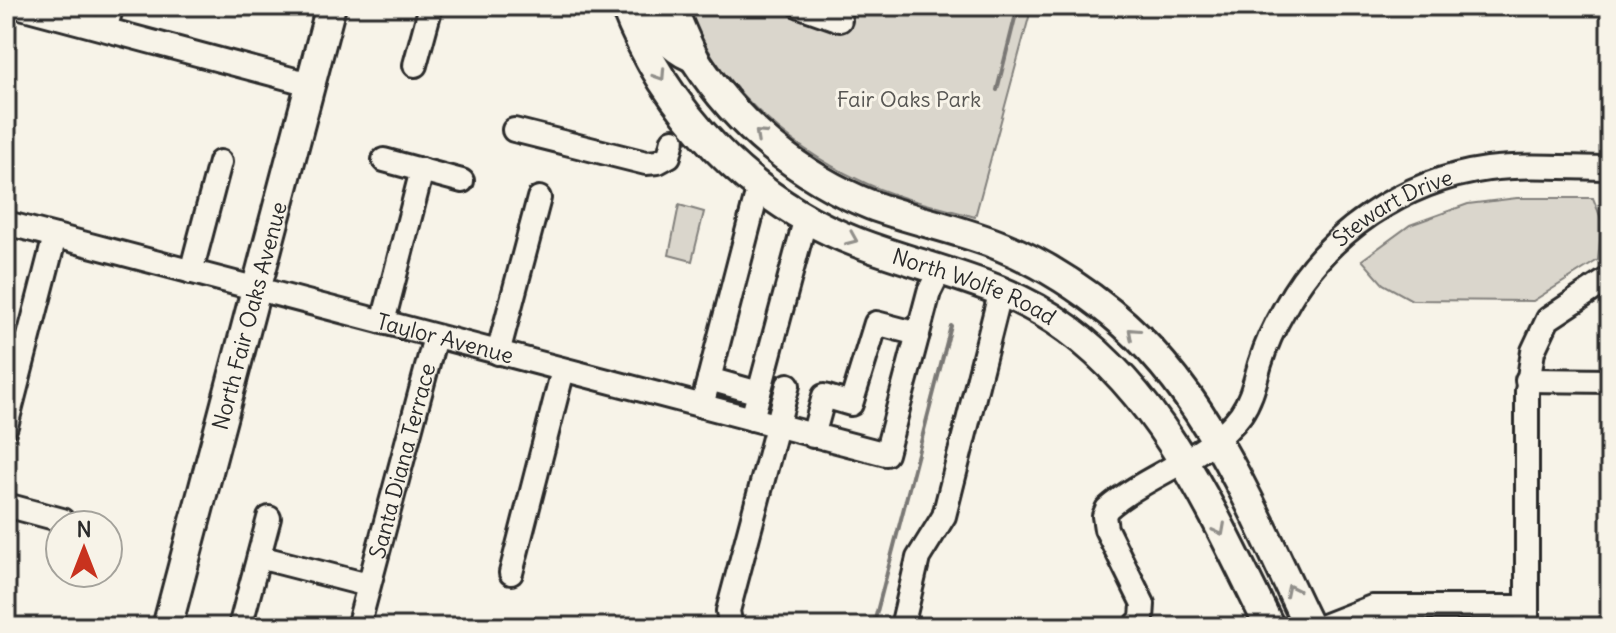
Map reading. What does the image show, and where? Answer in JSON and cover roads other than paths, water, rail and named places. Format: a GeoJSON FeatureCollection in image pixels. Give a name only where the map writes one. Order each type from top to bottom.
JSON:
{"type":"FeatureCollection","features":[{"type":"Feature","properties":{"kind":"main road","name":"North Fair Oaks Avenue"},"geometry":{"type":"LineString","coordinates":[[167,627],[331,6]]}},
{"type":"Feature","properties":{"kind":"main road","name":"North Wolfe Road"},"geometry":{"type":"LineString","coordinates":[[625,6],[651,62],[678,103],[714,146],[759,186],[806,217],[854,241],[1001,290],[1046,314],[1109,364],[1139,396],[1183,461],[1270,627]]}},
{"type":"Feature","properties":{"kind":"main road"},"geometry":{"type":"LineString","coordinates":[[645,6],[653,22],[677,50],[694,58]]}},
{"type":"Feature","properties":{"kind":"main road","name":"North Wolfe Road"},"geometry":{"type":"LineString","coordinates":[[671,6],[694,58],[728,103],[763,139],[822,181],[870,204],[1003,247],[1038,264],[1080,290],[1144,343],[1179,383],[1216,439],[1309,627]]}},
{"type":"Feature","properties":{"kind":"main road"},"geometry":{"type":"LineString","coordinates":[[941,268],[954,257],[976,256],[1052,289],[1080,290]]}},
{"type":"Feature","properties":{"kind":"street"},"geometry":{"type":"LineString","coordinates":[[105,29],[112,6]]}},
{"type":"Feature","properties":{"kind":"street"},"geometry":{"type":"LineString","coordinates":[[415,65],[431,6]]}},
{"type":"Feature","properties":{"kind":"street"},"geometry":{"type":"LineString","coordinates":[[800,6],[840,20]]}},
{"type":"Feature","properties":{"kind":"street"},"geometry":{"type":"LineString","coordinates":[[29,8],[310,84]]}},
{"type":"Feature","properties":{"kind":"street"},"geometry":{"type":"LineString","coordinates":[[514,130],[646,163],[658,162],[669,156],[673,140]]}},
{"type":"Feature","properties":{"kind":"street"},"geometry":{"type":"LineString","coordinates":[[384,160],[462,181]]}},
{"type":"Feature","properties":{"kind":"street"},"geometry":{"type":"LineString","coordinates":[[191,272],[220,162]]}},
{"type":"Feature","properties":{"kind":"street","name":"Stewart Drive"},"geometry":{"type":"LineString","coordinates":[[1134,627],[1142,619],[1143,604],[1106,529],[1104,516],[1113,504],[1216,439],[1241,414],[1251,398],[1272,333],[1299,284],[1326,250],[1390,201],[1462,174],[1491,169],[1610,168]]}},
{"type":"Feature","properties":{"kind":"street"},"geometry":{"type":"LineString","coordinates":[[383,322],[422,170]]}},
{"type":"Feature","properties":{"kind":"street"},"geometry":{"type":"LineString","coordinates":[[702,406],[759,186]]}},
{"type":"Feature","properties":{"kind":"street"},"geometry":{"type":"LineString","coordinates":[[498,353],[539,198]]}},
{"type":"Feature","properties":{"kind":"street"},"geometry":{"type":"LineString","coordinates":[[752,419],[806,217]]}},
{"type":"Feature","properties":{"kind":"street","name":"Taylor Avenue"},"geometry":{"type":"LineString","coordinates":[[6,223],[886,454],[918,334]]}},
{"type":"Feature","properties":{"kind":"street"},"geometry":{"type":"LineString","coordinates":[[6,426],[55,236]]}},
{"type":"Feature","properties":{"kind":"street"},"geometry":{"type":"LineString","coordinates":[[813,436],[824,396],[851,404],[876,323],[918,334],[929,292],[941,268]]}},
{"type":"Feature","properties":{"kind":"street"},"geometry":{"type":"LineString","coordinates":[[1321,627],[1372,607],[1527,617],[1527,380],[1535,344],[1548,319],[1610,278]]}},
{"type":"Feature","properties":{"kind":"street"},"geometry":{"type":"LineString","coordinates":[[902,627],[919,556],[944,516],[1001,290]]}},
{"type":"Feature","properties":{"kind":"street","name":"Santa Diana Terrace"},"geometry":{"type":"LineString","coordinates":[[358,627],[435,337]]}},
{"type":"Feature","properties":{"kind":"street"},"geometry":{"type":"LineString","coordinates":[[511,573],[563,370]]}},
{"type":"Feature","properties":{"kind":"street"},"geometry":{"type":"LineString","coordinates":[[709,379],[759,393]]}},
{"type":"Feature","properties":{"kind":"street"},"geometry":{"type":"LineString","coordinates":[[1527,380],[1610,381]]}},
{"type":"Feature","properties":{"kind":"street"},"geometry":{"type":"LineString","coordinates":[[731,627],[728,611],[788,385]]}},
{"type":"Feature","properties":{"kind":"street"},"geometry":{"type":"LineString","coordinates":[[6,505],[44,515]]}},
{"type":"Feature","properties":{"kind":"street"},"geometry":{"type":"LineString","coordinates":[[240,627],[269,518]]}},
{"type":"Feature","properties":{"kind":"street","name":"Santa Diana Terrace"},"geometry":{"type":"LineString","coordinates":[[259,557],[368,585]]}},
{"type":"Feature","properties":{"kind":"waterway"},"geometry":{"type":"LineString","coordinates":[[997,90],[1018,6]]}},
{"type":"Feature","properties":{"kind":"waterway"},"geometry":{"type":"LineString","coordinates":[[873,627],[951,326]]}},
{"type":"Feature","properties":{"kind":"park label","name":"Fair Oaks Park"},"geometry":{"type":"Point","coordinates":[909,99]}}]}
